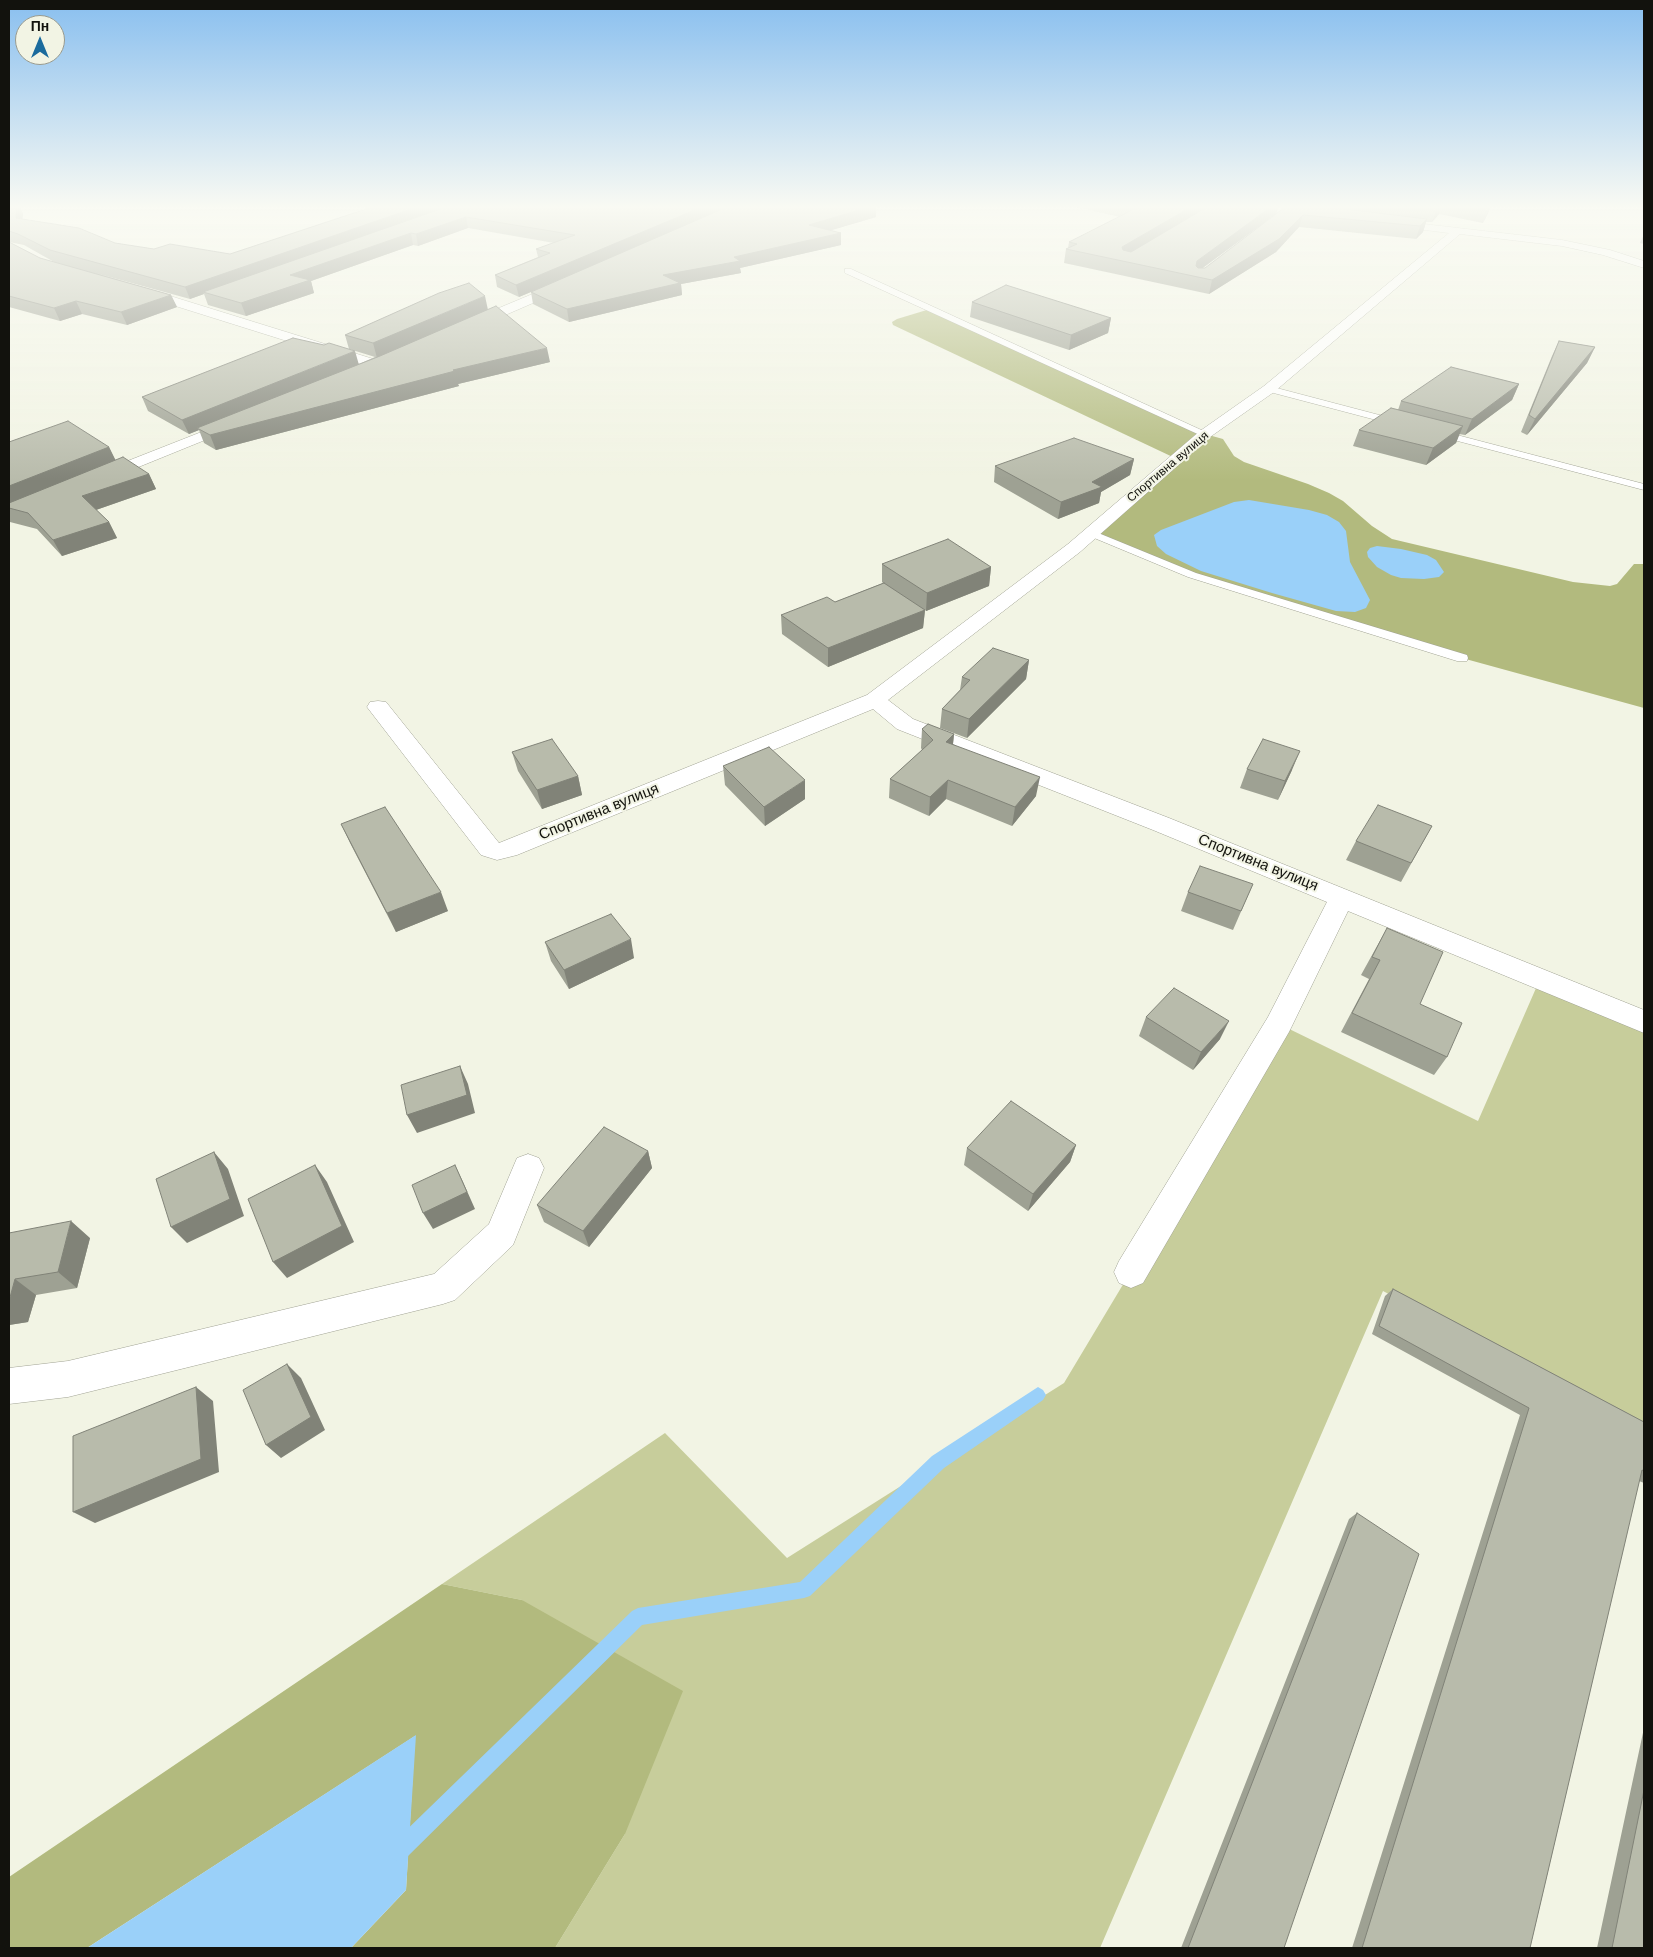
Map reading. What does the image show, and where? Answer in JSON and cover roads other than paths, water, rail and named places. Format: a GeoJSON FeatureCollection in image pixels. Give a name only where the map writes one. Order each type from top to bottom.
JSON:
{"type":"FeatureCollection","features":[{"type":"Feature","properties":{"kind":"street"},"geometry":{"type":"LineString","coordinates":[[166,298],[382,363],[359,372]]}},
{"type":"Feature","properties":{"kind":"street"},"geometry":{"type":"LineString","coordinates":[[190,305],[208,298]]}},
{"type":"Feature","properties":{"kind":"street"},"geometry":{"type":"LineString","coordinates":[[451,334],[533,298]]}},
{"type":"Feature","properties":{"kind":"street","name":"Спортивна вулиця"},"geometry":{"type":"LineString","coordinates":[[378,707],[490,849],[497,852],[875,700],[1074,548],[1205,434],[1269,390],[1378,298]]}},
{"type":"Feature","properties":{"kind":"street"},"geometry":{"type":"LineString","coordinates":[[82,485],[249,417]]}},
{"type":"Feature","properties":{"kind":"street","name":"Спортивна вулиця"},"geometry":{"type":"LineString","coordinates":[[875,700],[904,724],[1170,827],[1644,1022]]}},
{"type":"Feature","properties":{"kind":"street"},"geometry":{"type":"LineString","coordinates":[[1131,1272],[1280,1024],[1342,898]]}},
{"type":"Feature","properties":{"kind":"street"},"geometry":{"type":"LineString","coordinates":[[9,1386],[68,1379],[443,1288],[501,1234],[528,1168]]}},
{"type":"Feature","properties":{"kind":"lane"},"geometry":{"type":"LineString","coordinates":[[908,298],[1205,434]]}},
{"type":"Feature","properties":{"kind":"lane"},"geometry":{"type":"LineString","coordinates":[[1269,390],[1644,487]]}},
{"type":"Feature","properties":{"kind":"lane"},"geometry":{"type":"LineString","coordinates":[[1091,533],[1192,575],[1462,658]]}},
{"type":"Feature","properties":{"kind":"water"},"geometry":{"type":"Polygon","coordinates":[[[1249,500],[1309,510],[1327,515],[1339,522],[1346,531],[1350,562],[1370,600],[1366,608],[1355,612],[1336,611],[1272,593],[1201,571],[1166,554],[1157,546],[1154,535],[1161,530],[1234,502],[1249,500]]]}},
{"type":"Feature","properties":{"kind":"water"},"geometry":{"type":"Polygon","coordinates":[[[1377,546],[1427,555],[1436,560],[1444,572],[1439,577],[1424,579],[1401,578],[1391,575],[1377,567],[1368,557],[1367,552],[1370,548],[1377,546]]]}},
{"type":"Feature","properties":{"kind":"water"},"geometry":{"type":"Polygon","coordinates":[[[416,1735],[406,1890],[351,1948],[87,1948],[416,1735]]]}},
{"type":"Feature","properties":{"kind":"waterway"},"geometry":{"type":"LineString","coordinates":[[399,1851],[638,1617],[804,1590],[938,1462],[1038,1395]]}}]}
